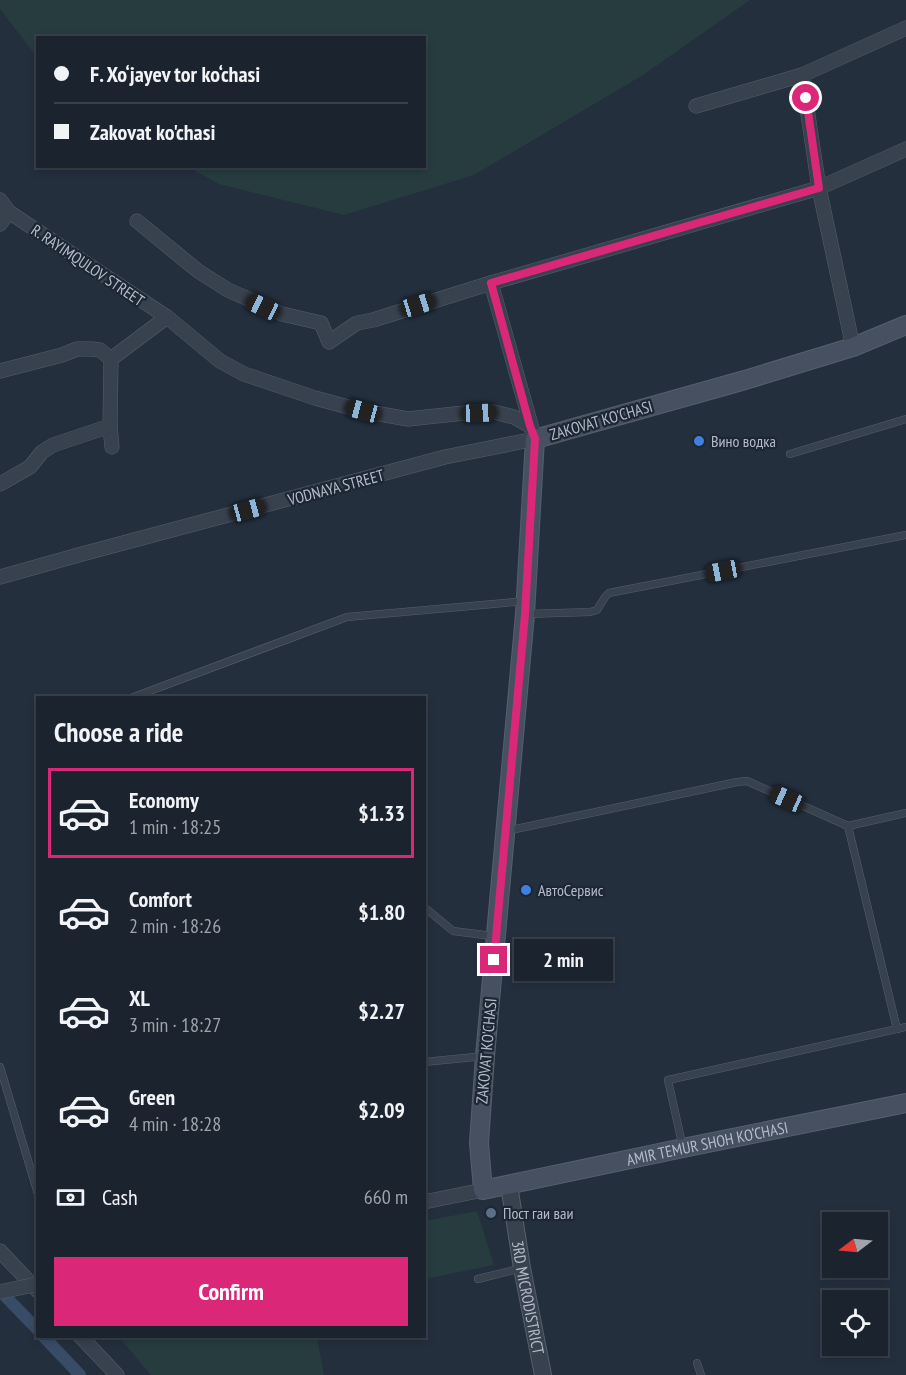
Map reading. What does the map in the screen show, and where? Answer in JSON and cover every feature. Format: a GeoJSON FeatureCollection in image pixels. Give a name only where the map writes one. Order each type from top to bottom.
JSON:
{"type":"FeatureCollection","features":[{"type":"Feature","properties":{"kind":"main road","name":"ZAKOVAT KO'CHASI"},"geometry":{"type":"LineString","coordinates":[[483,1190],[479,1143],[525,608],[532,432],[745,380],[853,347],[906,325]]}},
{"type":"Feature","properties":{"kind":"main road","name":"AMIR TEMUR SHOH KO‘CHASI"},"geometry":{"type":"LineString","coordinates":[[483,1190],[906,1103]]}},
{"type":"Feature","properties":{"kind":"street"},"geometry":{"type":"LineString","coordinates":[[696,106],[802,75],[906,27]]}},
{"type":"Feature","properties":{"kind":"street"},"geometry":{"type":"LineString","coordinates":[[802,75],[819,188],[853,347]]}},
{"type":"Feature","properties":{"kind":"street"},"geometry":{"type":"LineString","coordinates":[[137,221],[198,271],[228,290],[282,314],[321,323],[329,342],[357,323],[819,188],[906,149]]}},
{"type":"Feature","properties":{"kind":"street","name":"R. RAYIMQULOV STREET"},"geometry":{"type":"LineString","coordinates":[[0,200],[9,212],[38,233],[166,317],[220,361],[244,374],[315,398],[363,411],[408,419],[494,412],[513,417],[532,432]]}},
{"type":"Feature","properties":{"kind":"street"},"geometry":{"type":"LineString","coordinates":[[0,224],[9,212]]}},
{"type":"Feature","properties":{"kind":"street"},"geometry":{"type":"LineString","coordinates":[[491,283],[532,432]]}},
{"type":"Feature","properties":{"kind":"street","name":"R. RAYIMQULOV STREET"},"geometry":{"type":"LineString","coordinates":[[111,359],[166,317]]}},
{"type":"Feature","properties":{"kind":"street"},"geometry":{"type":"LineString","coordinates":[[0,371],[77,349],[100,350],[111,359],[112,447]]}},
{"type":"Feature","properties":{"kind":"street"},"geometry":{"type":"LineString","coordinates":[[0,484],[30,467],[42,452],[53,445],[110,426]]}},
{"type":"Feature","properties":{"kind":"street","name":"VODNAYA STREET"},"geometry":{"type":"LineString","coordinates":[[0,577],[445,458],[532,432]]}},
{"type":"Feature","properties":{"kind":"street","name":"3RD MICRODISTRICT"},"geometry":{"type":"LineString","coordinates":[[509,1185],[522,1268],[543,1375]]}},
{"type":"Feature","properties":{"kind":"street"},"geometry":{"type":"LineString","coordinates":[[426,1202],[483,1190]]}},
{"type":"Feature","properties":{"kind":"street"},"geometry":{"type":"LineString","coordinates":[[0,1251],[36,1289]]}},
{"type":"Feature","properties":{"kind":"street"},"geometry":{"type":"LineString","coordinates":[[0,1292],[36,1284]]}},
{"type":"Feature","properties":{"kind":"street"},"geometry":{"type":"LineString","coordinates":[[82,1338],[117,1375]]}},
{"type":"Feature","properties":{"kind":"lane"},"geometry":{"type":"LineString","coordinates":[[790,454],[906,420]]}},
{"type":"Feature","properties":{"kind":"lane"},"geometry":{"type":"LineString","coordinates":[[136,696],[347,617],[525,608],[590,612],[597,610],[609,593],[906,535]]}},
{"type":"Feature","properties":{"kind":"lane"},"geometry":{"type":"LineString","coordinates":[[506,831],[747,781],[848,826],[906,813]]}},
{"type":"Feature","properties":{"kind":"lane"},"geometry":{"type":"LineString","coordinates":[[848,826],[897,1029]]}},
{"type":"Feature","properties":{"kind":"lane"},"geometry":{"type":"LineString","coordinates":[[426,909],[453,932],[496,936]]}},
{"type":"Feature","properties":{"kind":"lane"},"geometry":{"type":"LineString","coordinates":[[683,1148],[668,1080],[906,1027]]}},
{"type":"Feature","properties":{"kind":"lane"},"geometry":{"type":"LineString","coordinates":[[426,1062],[485,1056]]}},
{"type":"Feature","properties":{"kind":"lane"},"geometry":{"type":"LineString","coordinates":[[0,1066],[36,1187]]}},
{"type":"Feature","properties":{"kind":"lane"},"geometry":{"type":"LineString","coordinates":[[478,1279],[522,1268]]}},
{"type":"Feature","properties":{"kind":"lane"},"geometry":{"type":"LineString","coordinates":[[697,1363],[701,1375]]}},
{"type":"Feature","properties":{"kind":"green space"},"geometry":{"type":"Polygon","coordinates":[[[0,0],[750,0],[643,75],[474,175],[344,215],[219,184],[190,168],[426,168],[426,36],[36,36],[36,56],[0,9],[0,0]]]}},
{"type":"Feature","properties":{"kind":"green space"},"geometry":{"type":"Polygon","coordinates":[[[477,1211],[494,1265],[426,1279],[426,1221],[477,1211]]]}},
{"type":"Feature","properties":{"kind":"green space"},"geometry":{"type":"Polygon","coordinates":[[[120,1338],[317,1338],[324,1375],[151,1375],[120,1338]]]}},
{"type":"Feature","properties":{"kind":"waterway"},"geometry":{"type":"LineString","coordinates":[[0,1291],[36,1328]]}},
{"type":"Feature","properties":{"kind":"waterway"},"geometry":{"type":"LineString","coordinates":[[45,1338],[80,1375]]}},
{"type":"Feature","properties":{"kind":"place","name":"Вино водка"},"geometry":{"type":"Point","coordinates":[699,441]}},
{"type":"Feature","properties":{"kind":"place","name":"АвтоСервис"},"geometry":{"type":"Point","coordinates":[526,890]}},
{"type":"Feature","properties":{"kind":"place","name":"Пост гаи ваи"},"geometry":{"type":"Point","coordinates":[491,1213]}},
{"type":"Feature","properties":{"kind":"route"},"geometry":{"type":"LineString","coordinates":[[494,960],[525,614],[535,439],[491,283],[819,188],[806,98]]}}]}
